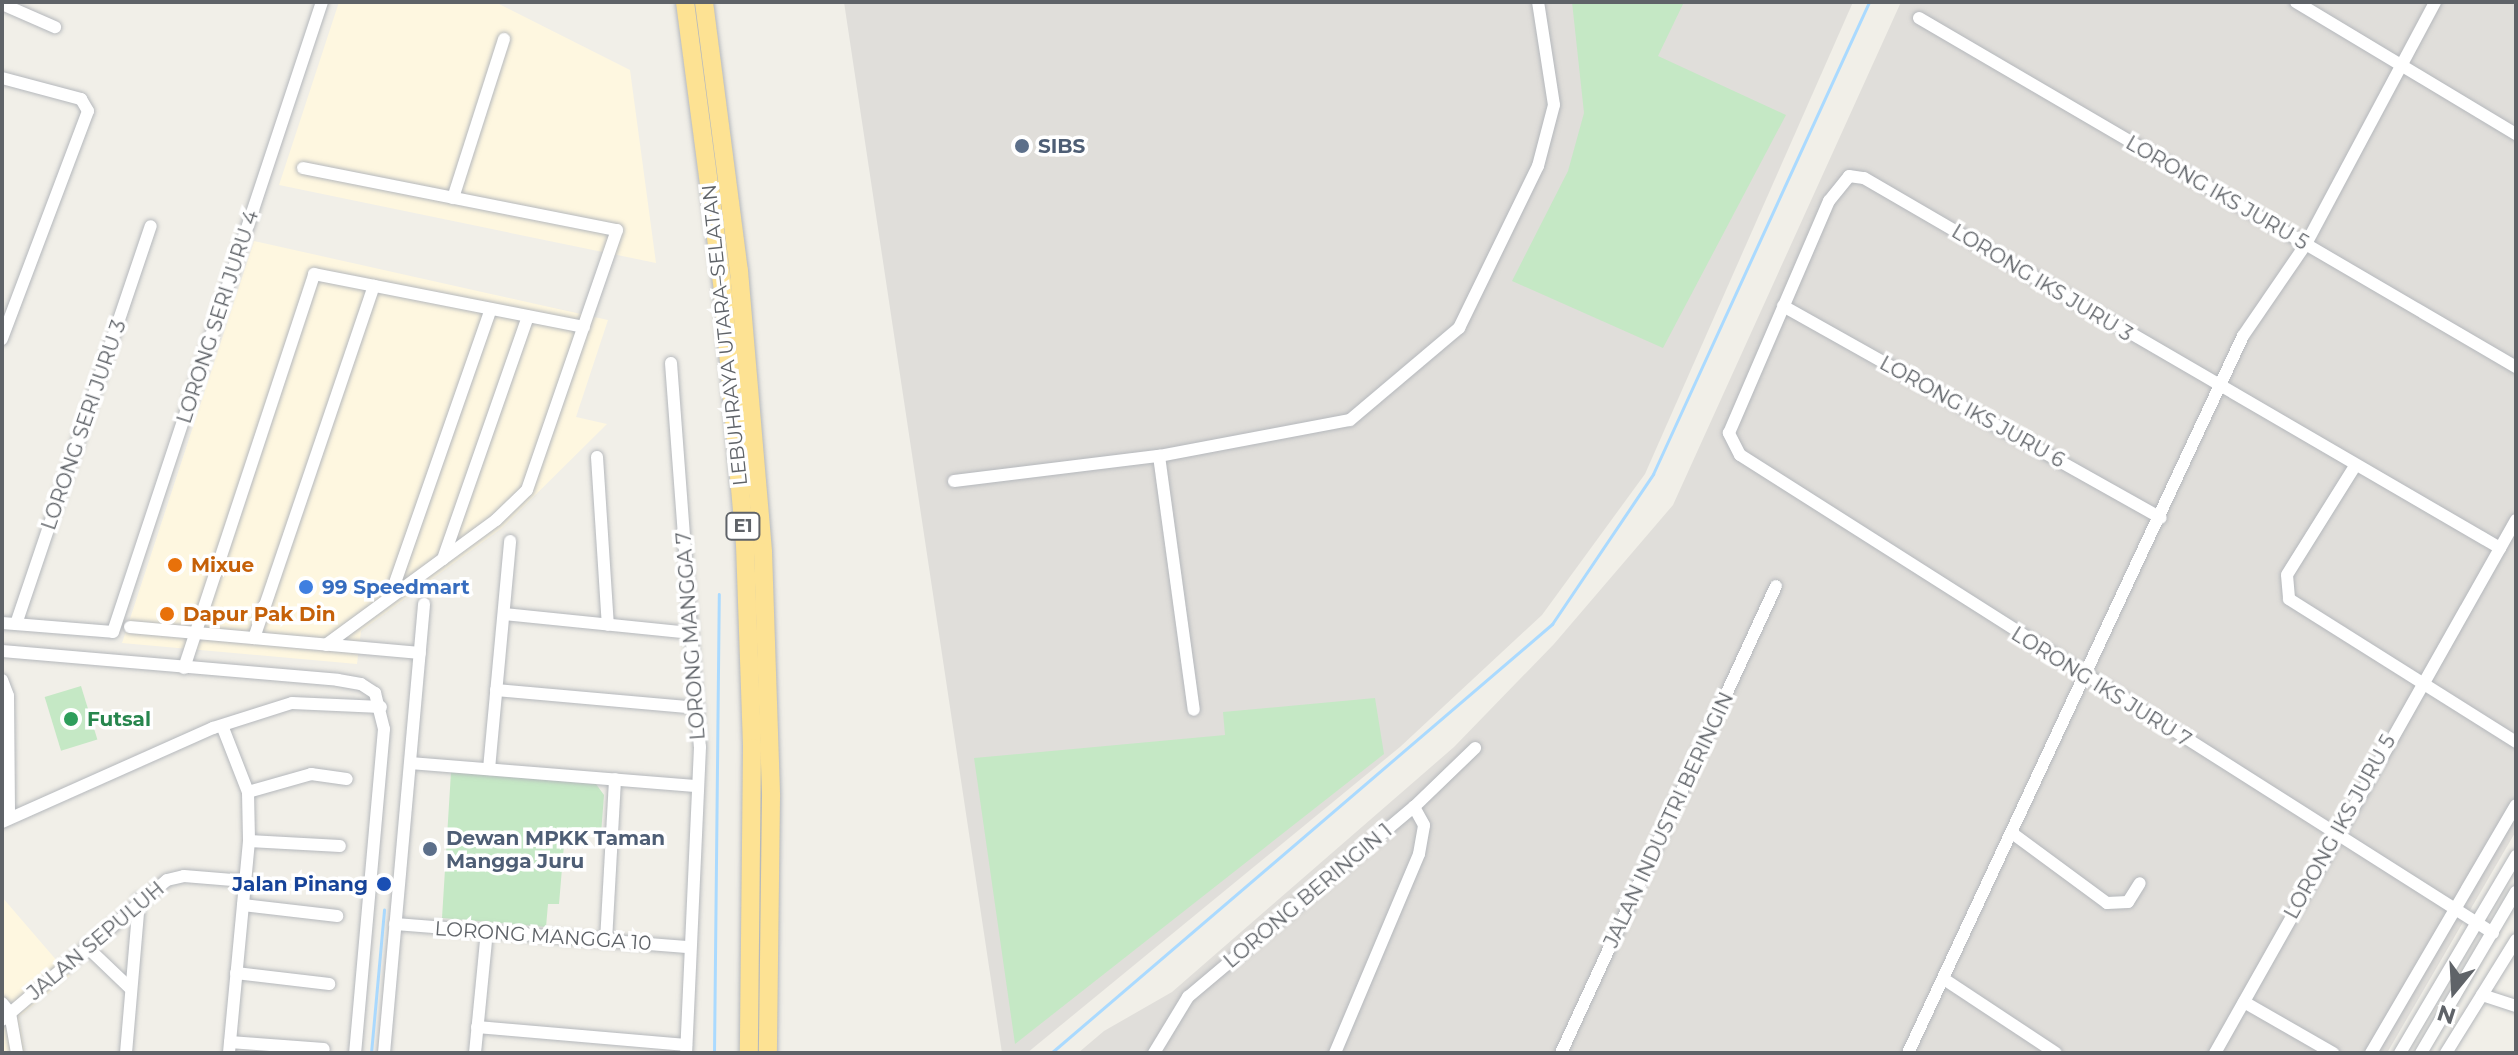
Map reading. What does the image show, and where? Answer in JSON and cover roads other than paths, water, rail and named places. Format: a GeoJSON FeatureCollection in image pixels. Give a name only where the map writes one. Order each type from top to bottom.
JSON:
{"type":"FeatureCollection","features":[{"type":"Feature","properties":{"kind":"highway","name":"LEBUHRAYA UTARA–SELATAN"},"geometry":{"type":"LineString","coordinates":[[685,2],[722,282],[745,545],[752,748],[749,1053]]}},
{"type":"Feature","properties":{"kind":"highway","name":"LEBUHRAYA UTARA–SELATAN"},"geometry":{"type":"LineString","coordinates":[[704,2],[742,301],[763,552],[771,797],[768,1053]]}},
{"type":"Feature","properties":{"kind":"street","name":"LORONG SERI JURU 4"},"geometry":{"type":"LineString","coordinates":[[16,624],[113,632],[322,2]]}},
{"type":"Feature","properties":{"kind":"street"},"geometry":{"type":"LineString","coordinates":[[954,481],[1159,456],[1350,420],[1459,328],[1538,166],[1554,105],[1538,2]]}},
{"type":"Feature","properties":{"kind":"street"},"geometry":{"type":"LineString","coordinates":[[2296,2],[2516,134]]}},
{"type":"Feature","properties":{"kind":"street"},"geometry":{"type":"LineString","coordinates":[[1908,1053],[2161,518],[2243,336],[2306,244],[2435,2]]}},
{"type":"Feature","properties":{"kind":"street"},"geometry":{"type":"LineString","coordinates":[[2,4],[55,27]]}},
{"type":"Feature","properties":{"kind":"street","name":"LORONG IKS JURU 5"},"geometry":{"type":"LineString","coordinates":[[1919,18],[2516,367]]}},
{"type":"Feature","properties":{"kind":"street"},"geometry":{"type":"LineString","coordinates":[[453,198],[504,39]]}},
{"type":"Feature","properties":{"kind":"street"},"geometry":{"type":"LineString","coordinates":[[2,78],[81,99],[88,111],[2,339]]}},
{"type":"Feature","properties":{"kind":"street"},"geometry":{"type":"LineString","coordinates":[[303,168],[617,230],[533,482],[496,520],[326,645]]}},
{"type":"Feature","properties":{"kind":"street","name":"LORONG IKS JURU 3"},"geometry":{"type":"LineString","coordinates":[[1783,306],[1829,201],[1849,176],[1864,178],[2219,389],[2500,548]]}},
{"type":"Feature","properties":{"kind":"street","name":"LORONG SERI JURU 3"},"geometry":{"type":"LineString","coordinates":[[16,624],[151,226]]}},
{"type":"Feature","properties":{"kind":"street"},"geometry":{"type":"LineString","coordinates":[[184,668],[314,274],[584,327]]}},
{"type":"Feature","properties":{"kind":"street"},"geometry":{"type":"LineString","coordinates":[[254,638],[374,286]]}},
{"type":"Feature","properties":{"kind":"street","name":"LORONG IKS JURU 7"},"geometry":{"type":"LineString","coordinates":[[1783,306],[1731,425],[1732,442],[1740,455],[2084,678],[2493,933]]}},
{"type":"Feature","properties":{"kind":"street","name":"LORONG IKS JURU 6"},"geometry":{"type":"LineString","coordinates":[[1783,306],[2161,518]]}},
{"type":"Feature","properties":{"kind":"street"},"geometry":{"type":"LineString","coordinates":[[390,597],[491,309]]}},
{"type":"Feature","properties":{"kind":"street"},"geometry":{"type":"LineString","coordinates":[[443,559],[528,316]]}},
{"type":"Feature","properties":{"kind":"street","name":"LORONG MANGGA 7"},"geometry":{"type":"LineString","coordinates":[[671,363],[698,708],[698,786],[686,1049]]}},
{"type":"Feature","properties":{"kind":"street"},"geometry":{"type":"LineString","coordinates":[[1159,456],[1194,710]]}},
{"type":"Feature","properties":{"kind":"street"},"geometry":{"type":"LineString","coordinates":[[597,457],[608,625]]}},
{"type":"Feature","properties":{"kind":"street"},"geometry":{"type":"LineString","coordinates":[[2355,466],[2287,575],[2285,590],[2289,599],[2516,742]]}},
{"type":"Feature","properties":{"kind":"street","name":"LORONG IKS JURU 5"},"geometry":{"type":"LineString","coordinates":[[2215,1053],[2335,833],[2516,520]]}},
{"type":"Feature","properties":{"kind":"street"},"geometry":{"type":"LineString","coordinates":[[489,769],[510,541]]}},
{"type":"Feature","properties":{"kind":"street","name":"JALAN INDUSTRI BERINGIN"},"geometry":{"type":"LineString","coordinates":[[1561,1053],[1776,586]]}},
{"type":"Feature","properties":{"kind":"street"},"geometry":{"type":"LineString","coordinates":[[384,1053],[424,604]]}},
{"type":"Feature","properties":{"kind":"street"},"geometry":{"type":"LineString","coordinates":[[504,614],[692,633]]}},
{"type":"Feature","properties":{"kind":"street"},"geometry":{"type":"LineString","coordinates":[[358,621],[359,648]]}},
{"type":"Feature","properties":{"kind":"street"},"geometry":{"type":"LineString","coordinates":[[2,623],[16,624]]}},
{"type":"Feature","properties":{"kind":"street"},"geometry":{"type":"LineString","coordinates":[[130,627],[420,653]]}},
{"type":"Feature","properties":{"kind":"street"},"geometry":{"type":"LineString","coordinates":[[2,651],[361,684],[375,693],[381,707],[384,729],[355,1053]]}},
{"type":"Feature","properties":{"kind":"street"},"geometry":{"type":"LineString","coordinates":[[3,681],[6,818],[213,728],[223,728],[292,703],[381,707]]}},
{"type":"Feature","properties":{"kind":"street"},"geometry":{"type":"LineString","coordinates":[[496,690],[698,708]]}},
{"type":"Feature","properties":{"kind":"street"},"geometry":{"type":"LineString","coordinates":[[223,728],[248,792],[249,841],[230,1047],[324,1049]]}},
{"type":"Feature","properties":{"kind":"street","name":"LORONG BERINGIN 1"},"geometry":{"type":"LineString","coordinates":[[1154,1053],[1188,997],[1414,807],[1475,748]]}},
{"type":"Feature","properties":{"kind":"street"},"geometry":{"type":"LineString","coordinates":[[410,763],[698,786]]}},
{"type":"Feature","properties":{"kind":"street"},"geometry":{"type":"LineString","coordinates":[[248,792],[311,774],[347,779]]}},
{"type":"Feature","properties":{"kind":"street"},"geometry":{"type":"LineString","coordinates":[[606,941],[615,779]]}},
{"type":"Feature","properties":{"kind":"street"},"geometry":{"type":"LineString","coordinates":[[2371,1053],[2516,805]]}},
{"type":"Feature","properties":{"kind":"street"},"geometry":{"type":"LineString","coordinates":[[1335,1053],[1419,854],[1424,825],[1414,807]]}},
{"type":"Feature","properties":{"kind":"street"},"geometry":{"type":"LineString","coordinates":[[2012,833],[2107,903],[2128,902],[2140,883]]}},
{"type":"Feature","properties":{"kind":"street"},"geometry":{"type":"LineString","coordinates":[[249,841],[340,846]]}},
{"type":"Feature","properties":{"kind":"street"},"geometry":{"type":"LineString","coordinates":[[2400,1053],[2516,856]]}},
{"type":"Feature","properties":{"kind":"street","name":"JALAN SEPULUH"},"geometry":{"type":"LineString","coordinates":[[5,1012],[167,880],[184,876],[245,881]]}},
{"type":"Feature","properties":{"kind":"street"},"geometry":{"type":"LineString","coordinates":[[126,1053],[139,900]]}},
{"type":"Feature","properties":{"kind":"street"},"geometry":{"type":"LineString","coordinates":[[2421,1053],[2514,900]]}},
{"type":"Feature","properties":{"kind":"street"},"geometry":{"type":"LineString","coordinates":[[243,905],[337,916]]}},
{"type":"Feature","properties":{"kind":"street","name":"LORONG MANGGA 10"},"geometry":{"type":"LineString","coordinates":[[395,924],[690,947]]}},
{"type":"Feature","properties":{"kind":"street"},"geometry":{"type":"LineString","coordinates":[[475,1053],[487,931]]}},
{"type":"Feature","properties":{"kind":"street"},"geometry":{"type":"LineString","coordinates":[[2446,1053],[2516,940]]}},
{"type":"Feature","properties":{"kind":"street"},"geometry":{"type":"LineString","coordinates":[[87,947],[131,989]]}},
{"type":"Feature","properties":{"kind":"street"},"geometry":{"type":"LineString","coordinates":[[236,973],[329,984]]}},
{"type":"Feature","properties":{"kind":"street"},"geometry":{"type":"LineString","coordinates":[[1944,979],[2056,1053]]}},
{"type":"Feature","properties":{"kind":"street"},"geometry":{"type":"LineString","coordinates":[[2482,995],[2516,1006]]}},
{"type":"Feature","properties":{"kind":"street"},"geometry":{"type":"LineString","coordinates":[[2244,1002],[2333,1053]]}},
{"type":"Feature","properties":{"kind":"street"},"geometry":{"type":"LineString","coordinates":[[5,1012],[17,1053]]}},
{"type":"Feature","properties":{"kind":"street"},"geometry":{"type":"LineString","coordinates":[[477,1027],[686,1049]]}},
{"type":"Feature","properties":{"kind":"waterway"},"geometry":{"type":"LineString","coordinates":[[1051,1053],[1552,624],[1653,474],[1869,2]]}},
{"type":"Feature","properties":{"kind":"waterway"},"geometry":{"type":"LineString","coordinates":[[714,1053],[719,594]]}},
{"type":"Feature","properties":{"kind":"waterway"},"geometry":{"type":"LineString","coordinates":[[371,1053],[384,910]]}},
{"type":"Feature","properties":{"kind":"place","name":"SIBS"},"geometry":{"type":"Point","coordinates":[1022,146]}},
{"type":"Feature","properties":{"kind":"place","name":"Mixue"},"geometry":{"type":"Point","coordinates":[175,565]}},
{"type":"Feature","properties":{"kind":"place","name":"99 Speedmart"},"geometry":{"type":"Point","coordinates":[306,587]}},
{"type":"Feature","properties":{"kind":"place","name":"Dapur Pak Din"},"geometry":{"type":"Point","coordinates":[167,614]}},
{"type":"Feature","properties":{"kind":"place","name":"Futsal"},"geometry":{"type":"Point","coordinates":[71,719]}},
{"type":"Feature","properties":{"kind":"place","name":"Dewan MPKK Taman Mangga Juru"},"geometry":{"type":"Point","coordinates":[430,849]}},
{"type":"Feature","properties":{"kind":"place","name":"Jalan Pinang"},"geometry":{"type":"Point","coordinates":[384,884]}}]}
